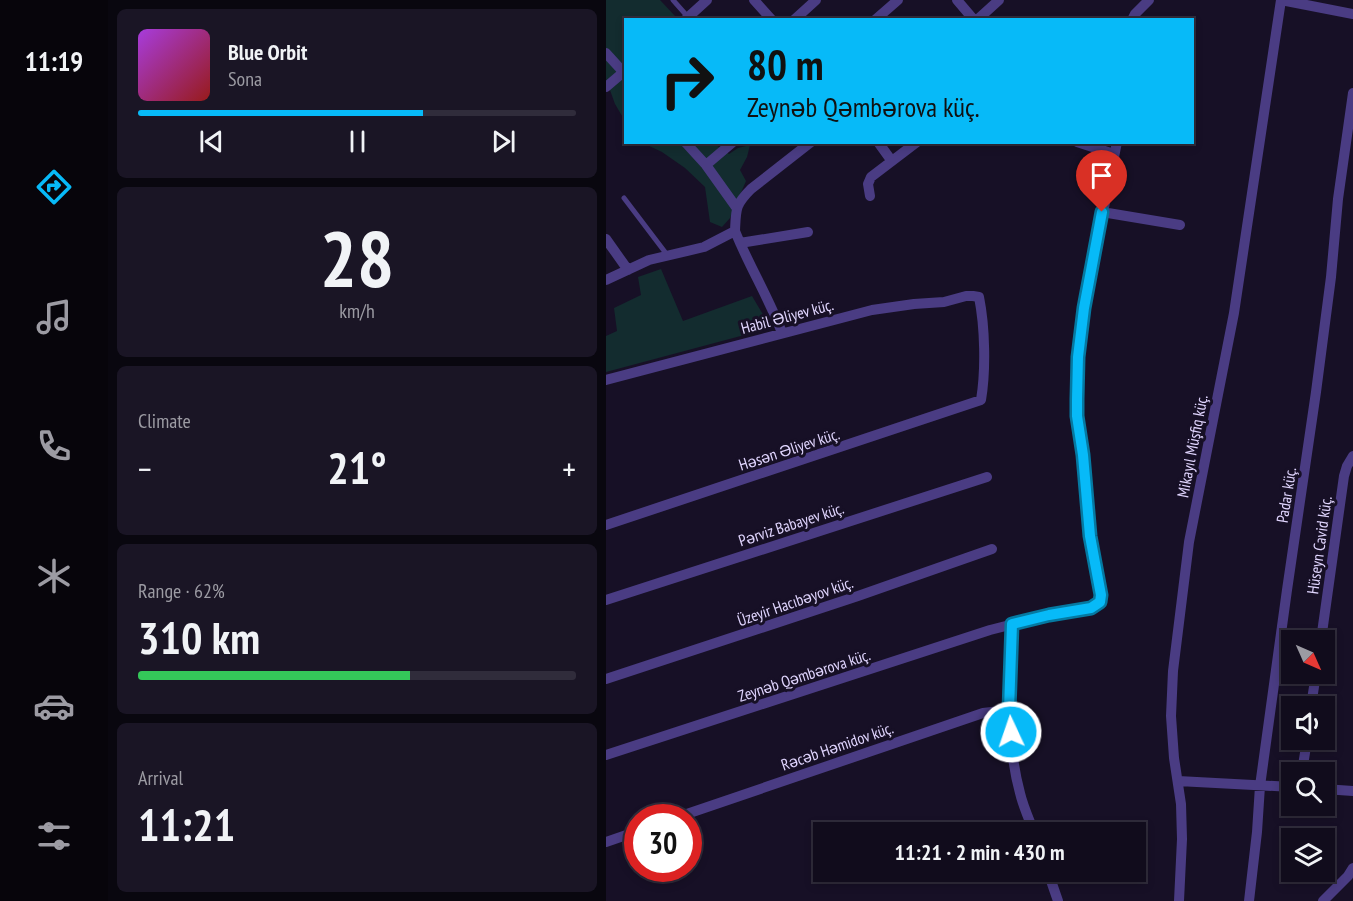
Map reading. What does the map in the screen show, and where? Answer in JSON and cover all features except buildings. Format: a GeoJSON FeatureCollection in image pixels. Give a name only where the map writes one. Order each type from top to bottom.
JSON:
{"type":"FeatureCollection","features":[{"type":"Feature","properties":{"kind":"street"},"geometry":{"type":"LineString","coordinates":[[686,18],[707,0]]}},
{"type":"Feature","properties":{"kind":"street"},"geometry":{"type":"LineString","coordinates":[[754,0],[770,18]]}},
{"type":"Feature","properties":{"kind":"street"},"geometry":{"type":"LineString","coordinates":[[796,18],[816,0]]}},
{"type":"Feature","properties":{"kind":"street"},"geometry":{"type":"LineString","coordinates":[[877,18],[898,0]]}},
{"type":"Feature","properties":{"kind":"street"},"geometry":{"type":"LineString","coordinates":[[957,0],[969,18],[999,0]]}},
{"type":"Feature","properties":{"kind":"street"},"geometry":{"type":"LineString","coordinates":[[1133,18],[1149,0]]}},
{"type":"Feature","properties":{"kind":"street"},"geometry":{"type":"LineString","coordinates":[[1281,0],[1353,14]]}},
{"type":"Feature","properties":{"kind":"street","name":"Mikayıl Müşfiq küç."},"geometry":{"type":"LineString","coordinates":[[1179,901],[1181,804],[1174,758],[1171,716],[1172,682],[1189,542],[1234,313],[1281,0]]}},
{"type":"Feature","properties":{"kind":"street"},"geometry":{"type":"LineString","coordinates":[[606,53],[624,71]]}},
{"type":"Feature","properties":{"kind":"street"},"geometry":{"type":"LineString","coordinates":[[606,87],[624,73]]}},
{"type":"Feature","properties":{"kind":"street","name":"Padar küç."},"geometry":{"type":"LineString","coordinates":[[1249,901],[1260,786],[1316,392],[1331,277],[1338,199],[1353,93]]}},
{"type":"Feature","properties":{"kind":"street"},"geometry":{"type":"LineString","coordinates":[[688,144],[736,207]]}},
{"type":"Feature","properties":{"kind":"street"},"geometry":{"type":"LineString","coordinates":[[706,165],[730,144]]}},
{"type":"Feature","properties":{"kind":"street"},"geometry":{"type":"LineString","coordinates":[[782,333],[735,231],[736,207],[751,189],[808,144]]}},
{"type":"Feature","properties":{"kind":"street"},"geometry":{"type":"LineString","coordinates":[[879,144],[891,160]]}},
{"type":"Feature","properties":{"kind":"street"},"geometry":{"type":"LineString","coordinates":[[870,196],[868,184],[871,177],[914,144]]}},
{"type":"Feature","properties":{"kind":"street"},"geometry":{"type":"LineString","coordinates":[[1083,144],[1114,154]]}},
{"type":"Feature","properties":{"kind":"street","name":"Zeynəb Qəmbərova küç."},"geometry":{"type":"LineString","coordinates":[[606,755],[979,634],[1049,615],[1091,608],[1100,602],[1101,595],[1090,536],[1077,416],[1078,357],[1084,308],[1116,144]]}},
{"type":"Feature","properties":{"kind":"street"},"geometry":{"type":"LineString","coordinates":[[1102,212],[1180,225]]}},
{"type":"Feature","properties":{"kind":"street"},"geometry":{"type":"LineString","coordinates":[[606,280],[650,260],[704,247],[735,231]]}},
{"type":"Feature","properties":{"kind":"street"},"geometry":{"type":"LineString","coordinates":[[740,243],[808,232]]}},
{"type":"Feature","properties":{"kind":"street"},"geometry":{"type":"LineString","coordinates":[[606,239],[628,270]]}},
{"type":"Feature","properties":{"kind":"street","name":"Habil Əliyev küç."},"geometry":{"type":"LineString","coordinates":[[606,380],[872,310],[944,302],[966,296],[979,297],[983,317],[984,387],[981,400]]}},
{"type":"Feature","properties":{"kind":"street","name":"Həsən Əliyev küç."},"geometry":{"type":"LineString","coordinates":[[606,525],[981,400]]}},
{"type":"Feature","properties":{"kind":"street","name":"Hüseyn Cavid küç."},"geometry":{"type":"LineString","coordinates":[[1322,630],[1344,476],[1353,456]]}},
{"type":"Feature","properties":{"kind":"street","name":"Pərviz Babayev küç."},"geometry":{"type":"LineString","coordinates":[[606,600],[987,477]]}},
{"type":"Feature","properties":{"kind":"street","name":"Üzeyir Hacıbəyov küç."},"geometry":{"type":"LineString","coordinates":[[606,679],[992,549]]}},
{"type":"Feature","properties":{"kind":"street"},"geometry":{"type":"LineString","coordinates":[[1012,624],[1009,710],[1012,753],[1020,793],[1030,822]]}},
{"type":"Feature","properties":{"kind":"street","name":"Rəcəb Həmidov küç."},"geometry":{"type":"LineString","coordinates":[[702,809],[983,713],[1009,710]]}},
{"type":"Feature","properties":{"kind":"street"},"geometry":{"type":"LineString","coordinates":[[1178,781],[1281,787]]}},
{"type":"Feature","properties":{"kind":"street"},"geometry":{"type":"LineString","coordinates":[[1335,790],[1353,791]]}},
{"type":"Feature","properties":{"kind":"street"},"geometry":{"type":"LineString","coordinates":[[606,842],[624,836]]}},
{"type":"Feature","properties":{"kind":"street"},"geometry":{"type":"LineString","coordinates":[[1323,901],[1353,868]]}},
{"type":"Feature","properties":{"kind":"street"},"geometry":{"type":"LineString","coordinates":[[1051,882],[1058,901]]}},
{"type":"Feature","properties":{"kind":"lane"},"geometry":{"type":"LineString","coordinates":[[673,0],[686,18]]}},
{"type":"Feature","properties":{"kind":"lane"},"geometry":{"type":"LineString","coordinates":[[624,198],[668,256]]}},
{"type":"Feature","properties":{"kind":"green space"},"geometry":{"type":"Polygon","coordinates":[[[606,0],[660,0],[674,18],[624,18],[624,119],[615,104],[606,79],[606,0]]]}},
{"type":"Feature","properties":{"kind":"green space"},"geometry":{"type":"Polygon","coordinates":[[[645,144],[714,144],[729,154],[738,148],[750,145],[740,170],[746,181],[730,218],[722,227],[710,222],[705,187],[685,168],[662,152],[645,144]]]}},
{"type":"Feature","properties":{"kind":"green space"},"geometry":{"type":"Polygon","coordinates":[[[661,269],[683,321],[752,296],[771,328],[606,372],[606,336],[617,331],[614,308],[641,295],[638,277],[661,269]]]}},
{"type":"Feature","properties":{"kind":"route"},"geometry":{"type":"LineString","coordinates":[[1011,732],[1009,710],[1012,624],[1091,608],[1100,602],[1101,595],[1090,536],[1077,399],[1078,357],[1084,308],[1102,212]]}}]}
